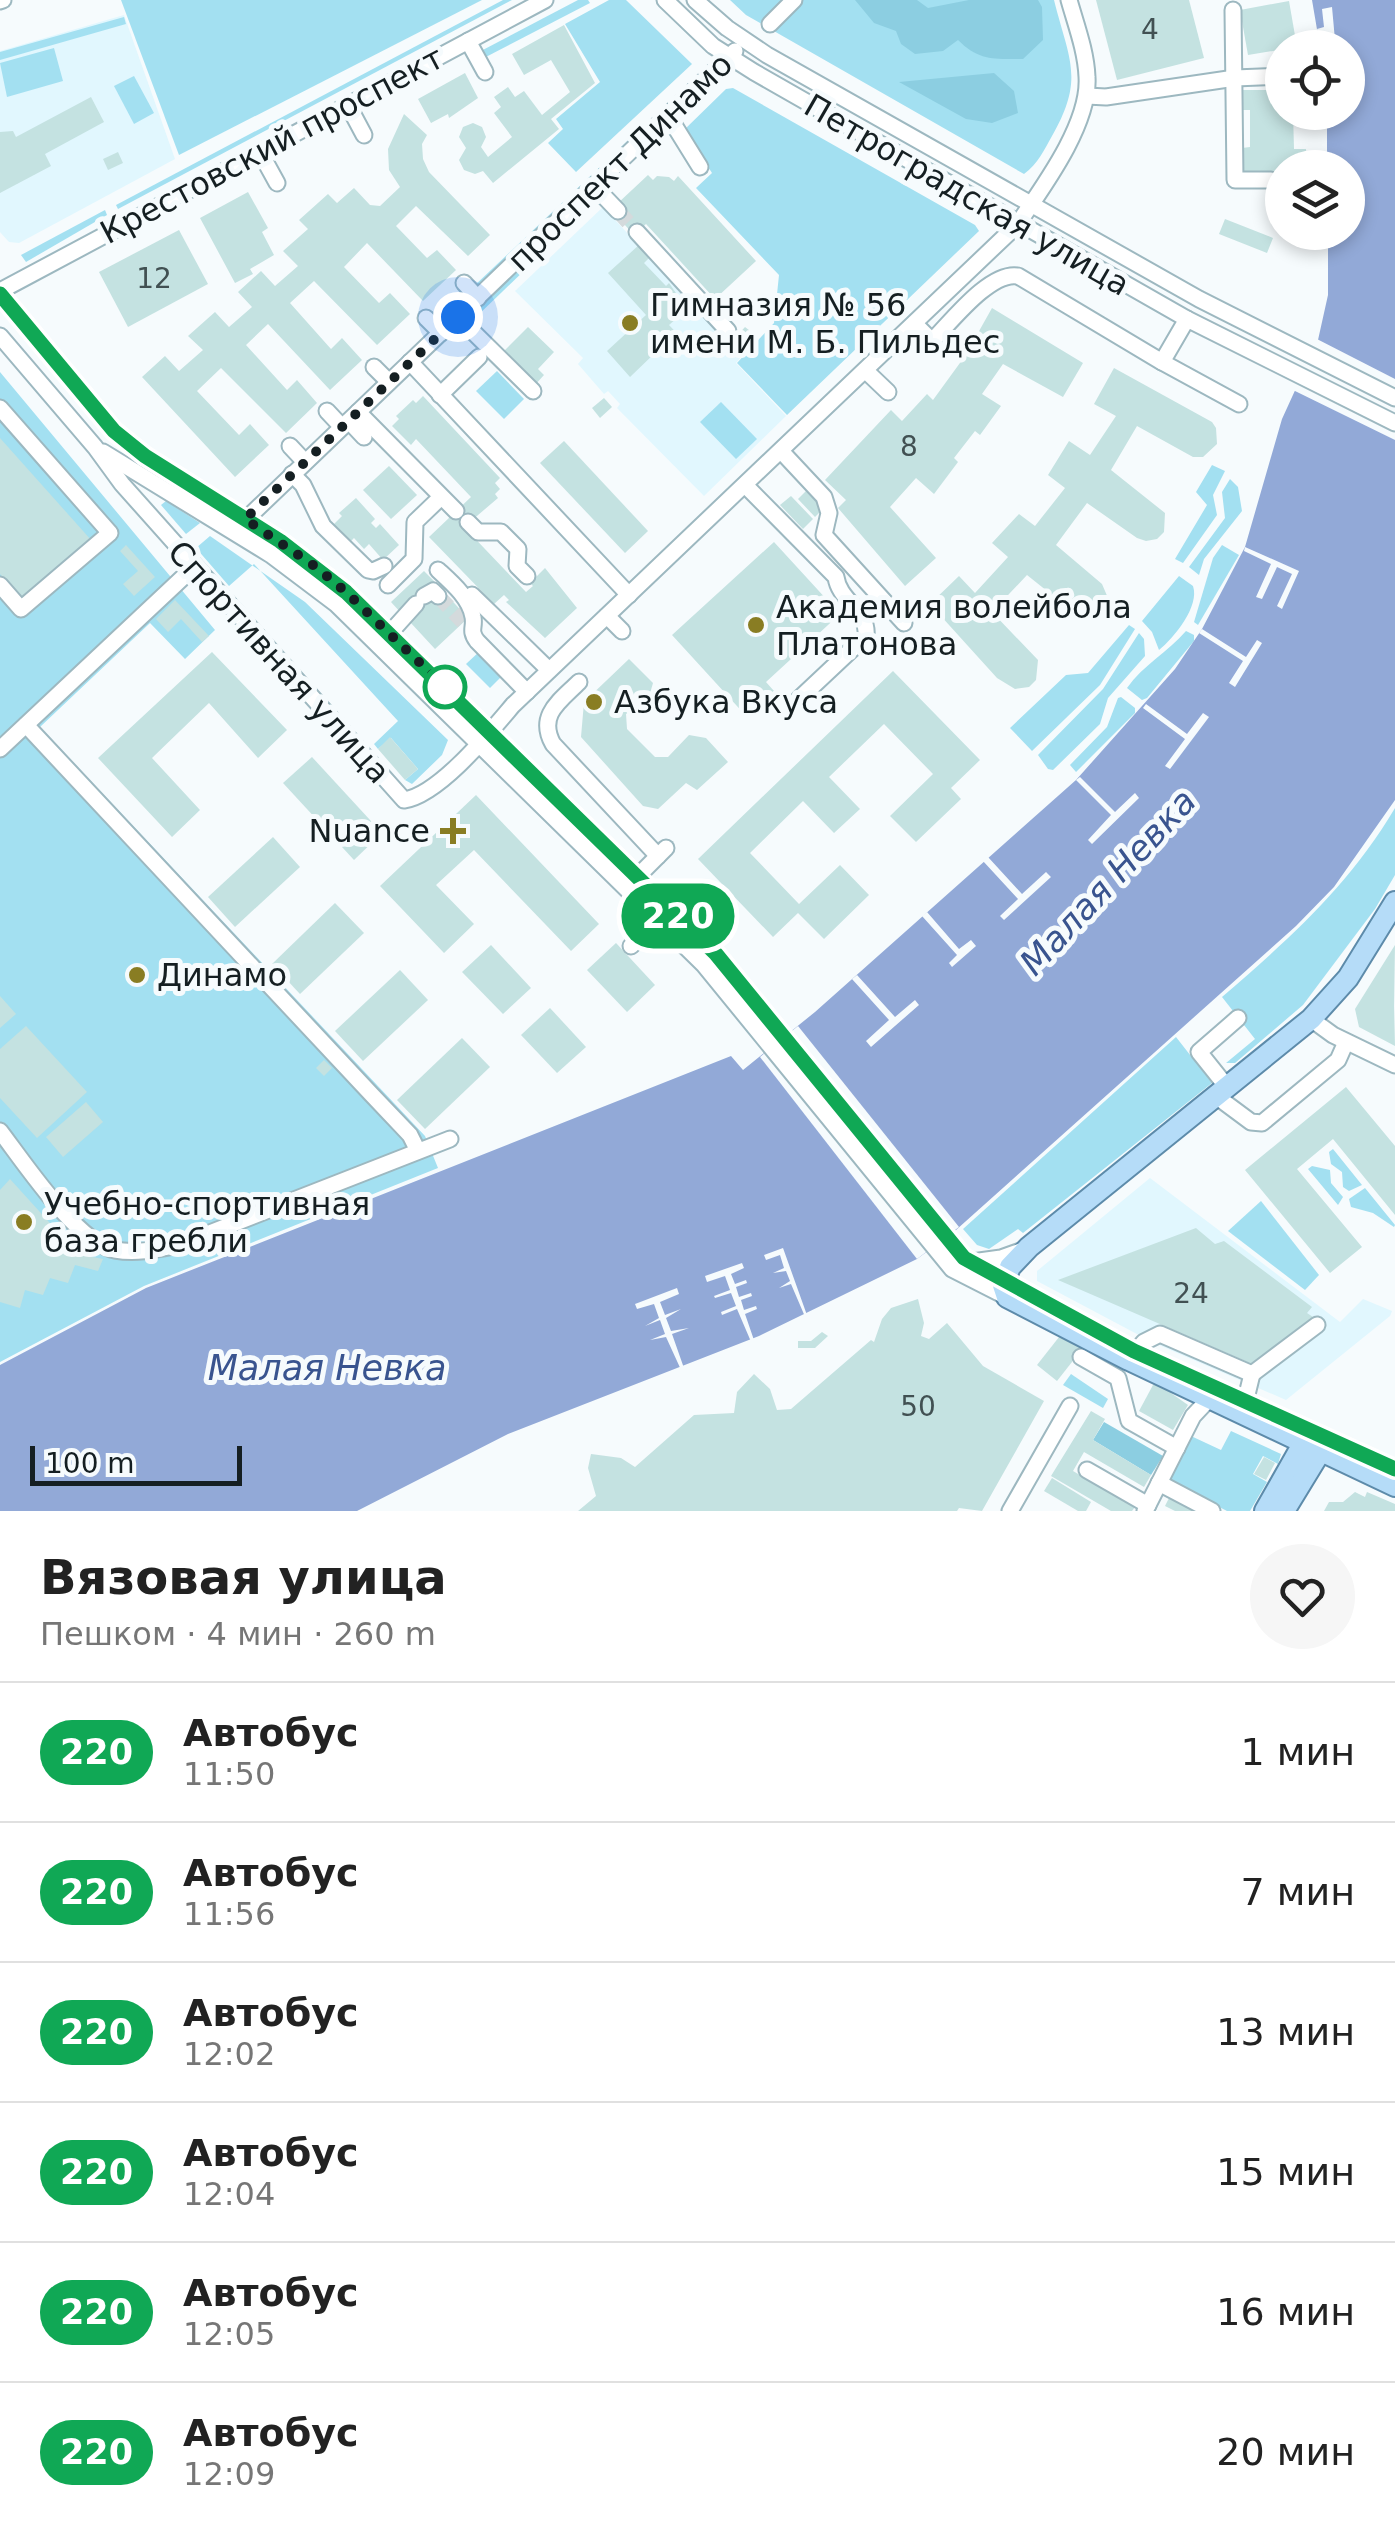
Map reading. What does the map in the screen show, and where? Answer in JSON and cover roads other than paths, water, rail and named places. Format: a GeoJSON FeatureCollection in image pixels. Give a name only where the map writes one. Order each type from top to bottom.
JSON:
{"type":"FeatureCollection","features":[{"type":"Feature","properties":{"kind":"main road"},"geometry":{"type":"LineString","coordinates":[[1392,915],[1348,978],[1311,1019],[1029,1247],[1017,1258],[1006,1288],[1210,1399],[1245,1408],[1395,1486]]}},
{"type":"Feature","properties":{"kind":"main road"},"geometry":{"type":"LineString","coordinates":[[1265,1511],[1277,1476],[1314,1443]]}},
{"type":"Feature","properties":{"kind":"main road"},"geometry":{"type":"LineString","coordinates":[[1284,1511],[1314,1443]]}},
{"type":"Feature","properties":{"kind":"street","name":"Крестовский проспект"},"geometry":{"type":"LineString","coordinates":[[0,292],[545,0]]}},
{"type":"Feature","properties":{"kind":"street","name":"Петроградская улица"},"geometry":{"type":"LineString","coordinates":[[665,0],[730,58],[1017,225],[1187,320],[1395,423]]}},
{"type":"Feature","properties":{"kind":"street","name":"Петроградская улица"},"geometry":{"type":"LineString","coordinates":[[695,0],[744,40],[1031,204],[1293,349],[1395,398]]}},
{"type":"Feature","properties":{"kind":"street"},"geometry":{"type":"LineString","coordinates":[[770,24],[794,0]]}},
{"type":"Feature","properties":{"kind":"street"},"geometry":{"type":"LineString","coordinates":[[485,737],[629,595],[673,542],[745,485],[1017,225],[1049,178],[1087,96],[1085,61],[1069,0]]}},
{"type":"Feature","properties":{"kind":"street"},"geometry":{"type":"LineString","coordinates":[[1233,10],[1235,180],[1265,180]]}},
{"type":"Feature","properties":{"kind":"street","name":"проспект Динамо"},"geometry":{"type":"LineString","coordinates":[[240,525],[669,117],[744,40]]}},
{"type":"Feature","properties":{"kind":"street"},"geometry":{"type":"LineString","coordinates":[[468,41],[485,72]]}},
{"type":"Feature","properties":{"kind":"street"},"geometry":{"type":"LineString","coordinates":[[1087,96],[1106,97],[1265,77]]}},
{"type":"Feature","properties":{"kind":"street"},"geometry":{"type":"LineString","coordinates":[[348,105],[364,135]]}},
{"type":"Feature","properties":{"kind":"street"},"geometry":{"type":"LineString","coordinates":[[669,117],[700,167]]}},
{"type":"Feature","properties":{"kind":"street"},"geometry":{"type":"LineString","coordinates":[[260,152],[276,183]]}},
{"type":"Feature","properties":{"kind":"street"},"geometry":{"type":"LineString","coordinates":[[595,187],[618,211]]}},
{"type":"Feature","properties":{"kind":"street"},"geometry":{"type":"LineString","coordinates":[[637,232],[728,330]]}},
{"type":"Feature","properties":{"kind":"street"},"geometry":{"type":"LineString","coordinates":[[916,324],[932,340],[991,282],[1008,274],[1018,276],[1114,343],[1162,362],[1239,404]]}},
{"type":"Feature","properties":{"kind":"street"},"geometry":{"type":"LineString","coordinates":[[464,282],[478,298]]}},
{"type":"Feature","properties":{"kind":"street","name":"Спортивная улица"},"geometry":{"type":"LineString","coordinates":[[0,292],[114,431],[240,525],[336,604],[485,737],[542,781],[638,876],[716,954],[946,1237],[972,1262]]}},
{"type":"Feature","properties":{"kind":"street"},"geometry":{"type":"LineString","coordinates":[[458,317],[533,391]]}},
{"type":"Feature","properties":{"kind":"street"},"geometry":{"type":"LineString","coordinates":[[426,318],[441,333]]}},
{"type":"Feature","properties":{"kind":"street"},"geometry":{"type":"LineString","coordinates":[[1162,362],[1187,320]]}},
{"type":"Feature","properties":{"kind":"street","name":"Спортивная улица"},"geometry":{"type":"LineString","coordinates":[[0,336],[194,567],[404,800],[425,794],[485,737]]}},
{"type":"Feature","properties":{"kind":"street"},"geometry":{"type":"LineString","coordinates":[[440,394],[479,357]]}},
{"type":"Feature","properties":{"kind":"street"},"geometry":{"type":"LineString","coordinates":[[410,362],[629,595]]}},
{"type":"Feature","properties":{"kind":"street"},"geometry":{"type":"LineString","coordinates":[[374,367],[389,382]]}},
{"type":"Feature","properties":{"kind":"street"},"geometry":{"type":"LineString","coordinates":[[866,371],[888,392]]}},
{"type":"Feature","properties":{"kind":"street"},"geometry":{"type":"LineString","coordinates":[[0,408],[110,533],[21,608],[0,585]]}},
{"type":"Feature","properties":{"kind":"street"},"geometry":{"type":"LineString","coordinates":[[327,411],[350,420],[478,532],[501,532],[518,550],[517,566],[526,576]]}},
{"type":"Feature","properties":{"kind":"street"},"geometry":{"type":"LineString","coordinates":[[350,420],[364,437]]}},
{"type":"Feature","properties":{"kind":"street"},"geometry":{"type":"LineString","coordinates":[[290,446],[305,462]]}},
{"type":"Feature","properties":{"kind":"street","name":"Спортивная улица"},"geometry":{"type":"LineString","coordinates":[[95,447],[316,567],[389,634],[704,965],[932,1248],[952,1269],[1006,1288]]}},
{"type":"Feature","properties":{"kind":"street"},"geometry":{"type":"LineString","coordinates":[[781,451],[824,497],[829,512],[824,535],[904,624]]}},
{"type":"Feature","properties":{"kind":"street"},"geometry":{"type":"LineString","coordinates":[[292,474],[309,494],[324,526],[368,570],[374,572],[384,566]]}},
{"type":"Feature","properties":{"kind":"street"},"geometry":{"type":"LineString","coordinates":[[745,485],[836,577],[839,592],[860,614],[867,629],[866,636],[799,699]]}},
{"type":"Feature","properties":{"kind":"street"},"geometry":{"type":"LineString","coordinates":[[388,585],[414,559],[415,522],[440,498]]}},
{"type":"Feature","properties":{"kind":"street"},"geometry":{"type":"LineString","coordinates":[[0,750],[194,567]]}},
{"type":"Feature","properties":{"kind":"street"},"geometry":{"type":"LineString","coordinates":[[438,570],[460,592],[473,615],[468,628],[527,692]]}},
{"type":"Feature","properties":{"kind":"street"},"geometry":{"type":"LineString","coordinates":[[472,595],[549,670]]}},
{"type":"Feature","properties":{"kind":"street"},"geometry":{"type":"LineString","coordinates":[[389,634],[426,599]]}},
{"type":"Feature","properties":{"kind":"street"},"geometry":{"type":"LineString","coordinates":[[607,616],[622,632]]}},
{"type":"Feature","properties":{"kind":"street"},"geometry":{"type":"LineString","coordinates":[[579,682],[549,712],[545,722],[553,744],[662,852],[638,876]]}},
{"type":"Feature","properties":{"kind":"street"},"geometry":{"type":"LineString","coordinates":[[26,725],[410,1135],[418,1151]]}},
{"type":"Feature","properties":{"kind":"street"},"geometry":{"type":"LineString","coordinates":[[542,781],[566,757]]}},
{"type":"Feature","properties":{"kind":"street"},"geometry":{"type":"LineString","coordinates":[[630,946],[659,919]]}},
{"type":"Feature","properties":{"kind":"street"},"geometry":{"type":"LineString","coordinates":[[1238,1018],[1199,1052],[1222,1092],[1250,1122],[1262,1123],[1338,1060],[1346,1042]]}},
{"type":"Feature","properties":{"kind":"street"},"geometry":{"type":"LineString","coordinates":[[1311,1019],[1346,1042],[1395,1065]]}},
{"type":"Feature","properties":{"kind":"street"},"geometry":{"type":"LineString","coordinates":[[0,1131],[52,1200],[86,1234],[110,1250],[143,1252],[179,1245],[450,1139]]}},
{"type":"Feature","properties":{"kind":"street"},"geometry":{"type":"LineString","coordinates":[[972,1262],[1000,1258],[1029,1247]]}},
{"type":"Feature","properties":{"kind":"street"},"geometry":{"type":"LineString","coordinates":[[972,1262],[1006,1288]]}},
{"type":"Feature","properties":{"kind":"street"},"geometry":{"type":"LineString","coordinates":[[1252,1374],[1160,1334],[1152,1336],[1131,1356],[1245,1408],[1252,1374],[1317,1325]]}},
{"type":"Feature","properties":{"kind":"street"},"geometry":{"type":"LineString","coordinates":[[1081,1357],[1118,1378],[1129,1420],[1176,1448]]}},
{"type":"Feature","properties":{"kind":"street"},"geometry":{"type":"LineString","coordinates":[[1088,1470],[1146,1508],[1194,1416],[1210,1399]]}},
{"type":"Feature","properties":{"kind":"street"},"geometry":{"type":"LineString","coordinates":[[1010,1511],[1070,1406]]}},
{"type":"Feature","properties":{"kind":"street"},"geometry":{"type":"LineString","coordinates":[[1314,1443],[1395,1469]]}},
{"type":"Feature","properties":{"kind":"street"},"geometry":{"type":"LineString","coordinates":[[1159,1483],[1212,1511]]}},
{"type":"Feature","properties":{"kind":"water","name":"Малая Невка"},"geometry":{"type":"Polygon","coordinates":[[[1312,0],[1395,0],[1395,800],[1334,887],[1296,926],[956,1230],[917,1259],[759,1336],[508,1434],[357,1511],[0,1511],[0,1365],[146,1288],[731,1056],[743,1070],[815,1012],[1076,780],[1175,669],[1202,629],[1245,547],[1282,419],[1318,340],[1328,295],[1328,250],[1365,250],[1365,150],[1327,150],[1327,130],[1365,130],[1365,30],[1317,30],[1312,0]]]}},
{"type":"Feature","properties":{"kind":"tunnel"},"geometry":{"type":"LineString","coordinates":[[618,211],[637,232]]}},
{"type":"Feature","properties":{"kind":"tunnel"},"geometry":{"type":"LineString","coordinates":[[438,596],[463,622]]}},
{"type":"Feature","properties":{"kind":"place","name":"Гимназия № 56 имени М. Б. Пильдес"},"geometry":{"type":"Point","coordinates":[630,323]}},
{"type":"Feature","properties":{"kind":"place","name":"Академия волейбола Платонова"},"geometry":{"type":"Point","coordinates":[756,625]}},
{"type":"Feature","properties":{"kind":"place","name":"Азбука Вкуса"},"geometry":{"type":"Point","coordinates":[594,702]}},
{"type":"Feature","properties":{"kind":"place","name":"Nuance"},"geometry":{"type":"Point","coordinates":[453,831]}},
{"type":"Feature","properties":{"kind":"place","name":"Динамо"},"geometry":{"type":"Point","coordinates":[137,975]}},
{"type":"Feature","properties":{"kind":"place","name":"Учебно-спортивная база гребли"},"geometry":{"type":"Point","coordinates":[24,1222]}}]}
